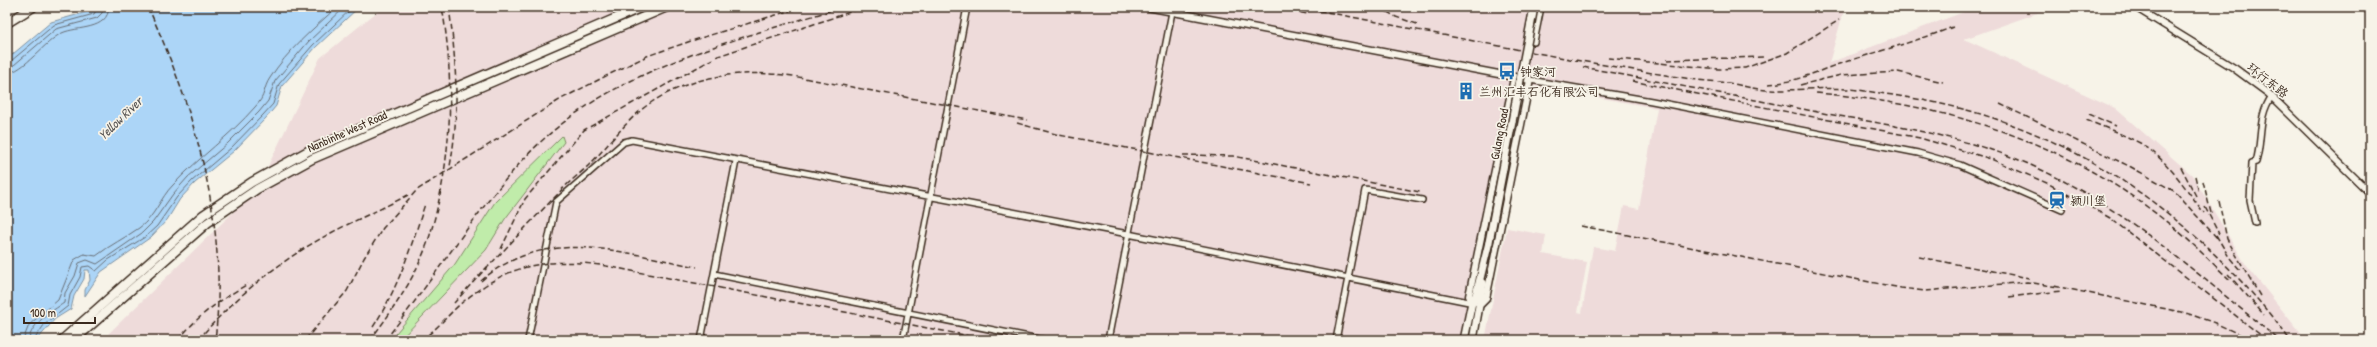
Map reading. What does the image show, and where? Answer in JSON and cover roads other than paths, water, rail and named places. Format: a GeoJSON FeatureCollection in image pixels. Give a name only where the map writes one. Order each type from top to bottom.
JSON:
{"type":"FeatureCollection","features":[{"type":"Feature","properties":{"kind":"main road"},"geometry":{"type":"LineString","coordinates":[[7,12],[14,7]]}},
{"type":"Feature","properties":{"kind":"main road"},"geometry":{"type":"LineString","coordinates":[[7,23],[33,7]]}},
{"type":"Feature","properties":{"kind":"main road","name":"Nanbinhe West Road"},"geometry":{"type":"LineString","coordinates":[[62,340],[203,215],[252,182],[308,151],[642,7]]}},
{"type":"Feature","properties":{"kind":"main road","name":"Nanbinhe West Road"},"geometry":{"type":"LineString","coordinates":[[74,340],[207,223],[257,189],[312,159],[667,7]]}},
{"type":"Feature","properties":{"kind":"main road","name":"Gulang Road"},"geometry":{"type":"LineString","coordinates":[[1464,340],[1472,302],[1476,295],[1489,242],[1534,7]]}},
{"type":"Feature","properties":{"kind":"main road"},"geometry":{"type":"LineString","coordinates":[[2365,7],[2370,9]]}},
{"type":"Feature","properties":{"kind":"main road","name":"Gulang Road"},"geometry":{"type":"LineString","coordinates":[[1473,340],[1481,304],[1489,242]]}},
{"type":"Feature","properties":{"kind":"street"},"geometry":{"type":"LineString","coordinates":[[903,340],[929,198],[967,7]]}},
{"type":"Feature","properties":{"kind":"street"},"geometry":{"type":"LineString","coordinates":[[1147,7],[1514,78],[1652,102],[1918,154],[1960,165],[2062,210]]}},
{"type":"Feature","properties":{"kind":"street"},"geometry":{"type":"LineString","coordinates":[[1534,42],[1541,7]]}},
{"type":"Feature","properties":{"kind":"street","name":"环行东路"},"geometry":{"type":"LineString","coordinates":[[2135,7],[2234,68],[2272,96],[2370,193]]}},
{"type":"Feature","properties":{"kind":"street"},"geometry":{"type":"LineString","coordinates":[[1108,340],[1172,12]]}},
{"type":"Feature","properties":{"kind":"street","name":"Gulang Road"},"geometry":{"type":"LineString","coordinates":[[1472,302],[1469,296],[1514,78]]}},
{"type":"Feature","properties":{"kind":"street","name":"Gulang Road"},"geometry":{"type":"LineString","coordinates":[[1481,304],[1486,299],[1530,80]]}},
{"type":"Feature","properties":{"kind":"street"},"geometry":{"type":"LineString","coordinates":[[2255,223],[2250,200],[2252,163],[2256,162],[2257,157],[2261,133],[2260,120],[2264,107],[2272,96]]}},
{"type":"Feature","properties":{"kind":"street"},"geometry":{"type":"LineString","coordinates":[[528,340],[554,206],[559,198],[624,142],[632,140],[929,198],[1128,234],[1481,304]]}},
{"type":"Feature","properties":{"kind":"street"},"geometry":{"type":"LineString","coordinates":[[701,340],[736,161]]}},
{"type":"Feature","properties":{"kind":"street"},"geometry":{"type":"LineString","coordinates":[[1336,340],[1365,190],[1422,200]]}},
{"type":"Feature","properties":{"kind":"street"},"geometry":{"type":"LineString","coordinates":[[714,274],[1044,340]]}},
{"type":"Feature","properties":{"kind":"water","name":"Yellow River"},"geometry":{"type":"Polygon","coordinates":[[[97,7],[359,7],[316,47],[282,86],[276,106],[266,118],[234,151],[195,183],[180,199],[167,220],[151,237],[101,272],[85,296],[85,290],[90,280],[89,270],[85,270],[84,279],[74,296],[71,309],[55,319],[37,340],[7,340],[7,59],[51,22],[87,12],[97,7]]]}},
{"type":"Feature","properties":{"kind":"railway"},"geometry":{"type":"LineString","coordinates":[[148,7],[180,86],[194,127],[204,169],[212,211],[217,254],[218,297],[215,340]]}},
{"type":"Feature","properties":{"kind":"railway"},"geometry":{"type":"LineString","coordinates":[[370,340],[388,316],[419,264],[430,235],[437,207],[447,151],[450,93],[449,64],[442,7]]}},
{"type":"Feature","properties":{"kind":"railway"},"geometry":{"type":"LineString","coordinates":[[449,7],[454,47],[456,86],[455,126],[450,166]]}},
{"type":"Feature","properties":{"kind":"railway"},"geometry":{"type":"LineString","coordinates":[[305,340],[347,291],[364,258],[383,228],[417,190],[561,99],[647,56],[802,7]]}},
{"type":"Feature","properties":{"kind":"railway"},"geometry":{"type":"LineString","coordinates":[[385,340],[485,205],[521,162],[554,130],[590,104],[629,82],[670,63],[713,47],[842,7]]}},
{"type":"Feature","properties":{"kind":"railway"},"geometry":{"type":"LineString","coordinates":[[501,249],[525,199],[584,130],[718,56],[865,7]]}},
{"type":"Feature","properties":{"kind":"railway"},"geometry":{"type":"LineString","coordinates":[[1274,7],[1308,14]]}},
{"type":"Feature","properties":{"kind":"railway"},"geometry":{"type":"LineString","coordinates":[[1301,7],[1493,45],[1637,71],[1696,80],[1728,83],[1766,90],[1835,88],[1858,90],[1908,97],[1990,117],[2035,134],[2077,154],[2118,178],[2157,205],[2194,235],[2228,268],[2261,303],[2290,340]]}},
{"type":"Feature","properties":{"kind":"railway"},"geometry":{"type":"LineString","coordinates":[[1379,7],[1396,17],[1417,24]]}},
{"type":"Feature","properties":{"kind":"railway"},"geometry":{"type":"LineString","coordinates":[[1608,58],[1719,69],[1745,68],[1787,53],[1839,20]]}},
{"type":"Feature","properties":{"kind":"railway"},"geometry":{"type":"LineString","coordinates":[[1768,84],[1786,82],[1803,77],[1953,27]]}},
{"type":"Feature","properties":{"kind":"railway"},"geometry":{"type":"LineString","coordinates":[[1667,60],[1764,57]]}},
{"type":"Feature","properties":{"kind":"railway"},"geometry":{"type":"LineString","coordinates":[[1583,67],[1875,122],[1945,137],[2014,158],[2051,175],[2120,215],[2185,264],[2279,340]]}},
{"type":"Feature","properties":{"kind":"railway"},"geometry":{"type":"LineString","coordinates":[[1800,85],[1841,75],[1898,72],[1943,82]]}},
{"type":"Feature","properties":{"kind":"railway"},"geometry":{"type":"LineString","coordinates":[[485,270],[566,185],[590,164],[621,130],[646,106],[671,91],[705,79],[739,74],[775,74],[793,76],[1027,120]]}},
{"type":"Feature","properties":{"kind":"railway"},"geometry":{"type":"LineString","coordinates":[[1632,81],[1920,138],[1991,159],[2049,184],[2110,218],[2267,340]]}},
{"type":"Feature","properties":{"kind":"railway"},"geometry":{"type":"LineString","coordinates":[[1816,93],[1862,98],[1954,116],[1999,130],[2042,147],[2084,167],[2125,191],[2180,233],[2230,280]]}},
{"type":"Feature","properties":{"kind":"railway"},"geometry":{"type":"LineString","coordinates":[[2000,104],[2131,167],[2174,191],[2218,239]]}},
{"type":"Feature","properties":{"kind":"railway"},"geometry":{"type":"LineString","coordinates":[[2089,114],[2116,126]]}},
{"type":"Feature","properties":{"kind":"railway"},"geometry":{"type":"LineString","coordinates":[[2086,120],[2140,143],[2159,157],[2204,213]]}},
{"type":"Feature","properties":{"kind":"railway"},"geometry":{"type":"LineString","coordinates":[[1017,123],[1059,135],[1311,183]]}},
{"type":"Feature","properties":{"kind":"railway"},"geometry":{"type":"LineString","coordinates":[[1183,155],[1233,156],[1420,192]]}},
{"type":"Feature","properties":{"kind":"railway"},"geometry":{"type":"LineString","coordinates":[[2181,167],[2196,196]]}},
{"type":"Feature","properties":{"kind":"railway"},"geometry":{"type":"LineString","coordinates":[[2195,176],[2199,193]]}},
{"type":"Feature","properties":{"kind":"railway"},"geometry":{"type":"LineString","coordinates":[[2203,181],[2211,213]]}},
{"type":"Feature","properties":{"kind":"railway"},"geometry":{"type":"LineString","coordinates":[[198,340],[227,309],[275,268],[329,234],[408,195]]}},
{"type":"Feature","properties":{"kind":"railway"},"geometry":{"type":"LineString","coordinates":[[2219,201],[2227,239],[2260,296]]}},
{"type":"Feature","properties":{"kind":"railway"},"geometry":{"type":"LineString","coordinates":[[373,327],[397,283],[425,204]]}},
{"type":"Feature","properties":{"kind":"railway"},"geometry":{"type":"LineString","coordinates":[[2205,207],[2219,234]]}},
{"type":"Feature","properties":{"kind":"railway"},"geometry":{"type":"LineString","coordinates":[[1581,226],[1901,288],[1925,291],[2027,282],[2058,287]]}},
{"type":"Feature","properties":{"kind":"railway"},"geometry":{"type":"LineString","coordinates":[[2216,235],[2229,257],[2241,271]]}},
{"type":"Feature","properties":{"kind":"railway"},"geometry":{"type":"LineString","coordinates":[[481,281],[505,264],[531,253],[558,248],[586,248],[614,251],[642,255],[697,267]]}},
{"type":"Feature","properties":{"kind":"railway"},"geometry":{"type":"LineString","coordinates":[[1919,257],[2029,278]]}},
{"type":"Feature","properties":{"kind":"railway"},"geometry":{"type":"LineString","coordinates":[[421,340],[433,331],[464,301],[497,279],[528,266],[562,262],[601,265],[990,340]]}},
{"type":"Feature","properties":{"kind":"railway"},"geometry":{"type":"LineString","coordinates":[[454,303],[488,266]]}},
{"type":"Feature","properties":{"kind":"railway"},"geometry":{"type":"LineString","coordinates":[[2228,274],[2264,315]]}},
{"type":"Feature","properties":{"kind":"railway"},"geometry":{"type":"LineString","coordinates":[[178,340],[194,322],[210,309],[248,284]]}},
{"type":"Feature","properties":{"kind":"railway"},"geometry":{"type":"LineString","coordinates":[[2054,286],[2186,313],[2215,323],[2252,340]]}},
{"type":"Feature","properties":{"kind":"railway"},"geometry":{"type":"LineString","coordinates":[[2009,297],[2061,291]]}},
{"type":"Feature","properties":{"kind":"place","name":"钟家河"},"geometry":{"type":"Point","coordinates":[1507,71]}},
{"type":"Feature","properties":{"kind":"place","name":"兰州汇丰石化有限公司"},"geometry":{"type":"Point","coordinates":[1466,91]}},
{"type":"Feature","properties":{"kind":"place","name":"颍川堡"},"geometry":{"type":"Point","coordinates":[2057,200]}}]}
